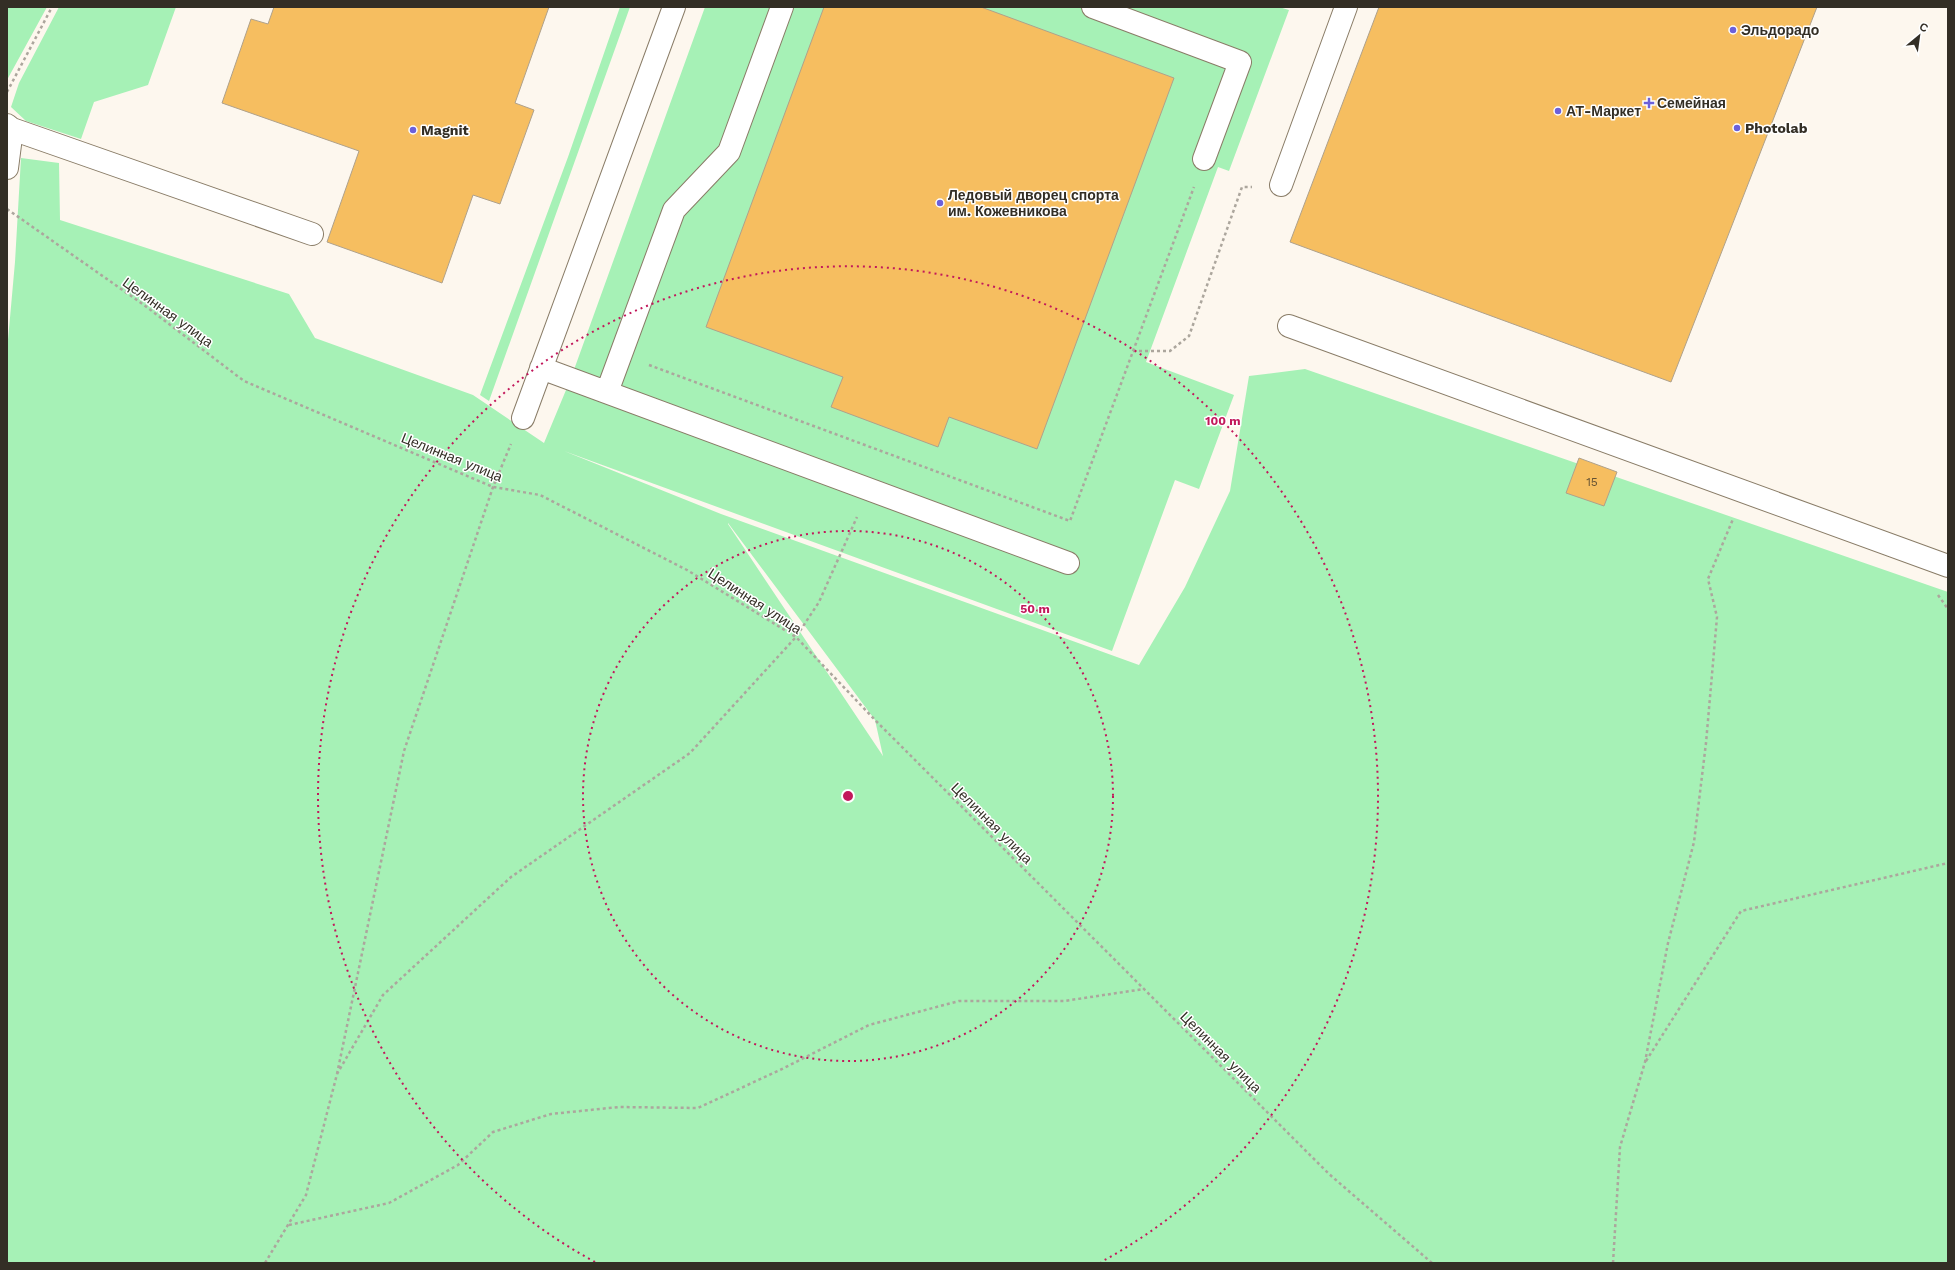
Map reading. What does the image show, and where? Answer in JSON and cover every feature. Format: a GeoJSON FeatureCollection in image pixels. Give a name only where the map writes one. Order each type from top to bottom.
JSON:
{"type":"FeatureCollection","features":[{"type":"Feature","properties":{"kind":"street"},"geometry":{"type":"LineString","coordinates":[[523,418],[674,7]]}},
{"type":"Feature","properties":{"kind":"street"},"geometry":{"type":"LineString","coordinates":[[607,392],[674,210],[729,152],[782,7]]}},
{"type":"Feature","properties":{"kind":"street"},"geometry":{"type":"LineString","coordinates":[[1093,7],[1240,62],[1204,159]]}},
{"type":"Feature","properties":{"kind":"street"},"geometry":{"type":"LineString","coordinates":[[1281,185],[1346,7]]}},
{"type":"Feature","properties":{"kind":"street"},"geometry":{"type":"LineString","coordinates":[[7,168],[10,127],[312,234]]}},
{"type":"Feature","properties":{"kind":"street"},"geometry":{"type":"LineString","coordinates":[[1289,326],[1948,566]]}},
{"type":"Feature","properties":{"kind":"street"},"geometry":{"type":"LineString","coordinates":[[541,368],[1068,563]]}},
{"type":"Feature","properties":{"kind":"path"},"geometry":{"type":"LineString","coordinates":[[7,92],[52,7]]}},
{"type":"Feature","properties":{"kind":"path"},"geometry":{"type":"LineString","coordinates":[[621,354],[1070,521],[1204,159]]}},
{"type":"Feature","properties":{"kind":"path"},"geometry":{"type":"LineString","coordinates":[[1133,351],[1170,351],[1189,336],[1242,187],[1281,185]]}},
{"type":"Feature","properties":{"kind":"path","name":"Целинная улица"},"geometry":{"type":"LineString","coordinates":[[7,209],[144,305],[244,381],[493,487],[540,496],[687,570],[796,637],[875,720],[1329,1174],[1432,1263]]}},
{"type":"Feature","properties":{"kind":"path"},"geometry":{"type":"LineString","coordinates":[[265,1263],[306,1195],[337,1074],[404,751],[493,487],[523,418]]}},
{"type":"Feature","properties":{"kind":"path"},"geometry":{"type":"LineString","coordinates":[[337,1074],[383,995],[511,877],[690,754],[796,637],[819,602],[843,551],[869,489]]}},
{"type":"Feature","properties":{"kind":"path"},"geometry":{"type":"LineString","coordinates":[[1613,1263],[1620,1147],[1645,1062],[1668,943],[1694,842],[1706,743],[1717,617],[1708,579],[1744,491]]}},
{"type":"Feature","properties":{"kind":"path"},"geometry":{"type":"LineString","coordinates":[[1645,1062],[1741,911],[1948,863]]}},
{"type":"Feature","properties":{"kind":"path"},"geometry":{"type":"LineString","coordinates":[[288,1225],[389,1203],[458,1165],[493,1132],[551,1114],[620,1107],[698,1108],[782,1069],[870,1024],[959,1001],[1064,1001],[1144,989]]}},
{"type":"Feature","properties":{"kind":"green space"},"geometry":{"type":"Polygon","coordinates":[[[7,7],[47,7],[7,80],[7,7]]]}},
{"type":"Feature","properties":{"kind":"green space"},"geometry":{"type":"Polygon","coordinates":[[[59,7],[176,7],[148,85],[94,102],[81,139],[26,121],[11,107],[19,83],[59,7]]]}},
{"type":"Feature","properties":{"kind":"green space"},"geometry":{"type":"Polygon","coordinates":[[[620,7],[630,7],[489,401],[480,395],[568,157],[620,7]]]}},
{"type":"Feature","properties":{"kind":"green space"},"geometry":{"type":"Polygon","coordinates":[[[705,7],[1279,7],[1289,10],[1229,171],[1218,167],[1146,362],[1234,395],[1199,489],[1175,480],[1112,651],[564,451],[721,514],[1139,665],[1185,587],[1230,491],[1249,376],[1305,369],[1948,592],[1948,1263],[7,1263],[7,351],[15,262],[21,158],[59,163],[60,220],[289,294],[315,338],[473,395],[544,443],[571,378],[705,7]],[[728,523],[883,756],[875,720],[728,523]]]}},
{"type":"Feature","properties":{"kind":"building","name":"Magnit"},"geometry":{"type":"Polygon","coordinates":[[[274,7],[549,7],[515,103],[534,110],[500,204],[473,195],[442,283],[327,242],[359,151],[222,103],[251,19],[268,24],[274,7]]]}},
{"type":"Feature","properties":{"kind":"building","name":"Ледовый дворец спорта им. Кожевникова"},"geometry":{"type":"Polygon","coordinates":[[[824,7],[981,7],[1174,78],[1037,449],[949,417],[938,447],[831,407],[843,377],[706,327],[824,7]]]}},
{"type":"Feature","properties":{"kind":"building","name":"АТ-Маркет"},"geometry":{"type":"Polygon","coordinates":[[[1379,7],[1817,7],[1671,382],[1290,242],[1379,7]]]}},
{"type":"Feature","properties":{"kind":"building"},"geometry":{"type":"Polygon","coordinates":[[[1579,458],[1617,472],[1604,506],[1566,493],[1579,458]]]}},
{"type":"Feature","properties":{"kind":"place","name":"Эльдорадо"},"geometry":{"type":"Point","coordinates":[1733,30]}},
{"type":"Feature","properties":{"kind":"place","name":"Семейная"},"geometry":{"type":"Point","coordinates":[1649,103]}},
{"type":"Feature","properties":{"kind":"place","name":"АТ-Маркет"},"geometry":{"type":"Point","coordinates":[1558,111]}},
{"type":"Feature","properties":{"kind":"place","name":"Photolab"},"geometry":{"type":"Point","coordinates":[1737,128]}},
{"type":"Feature","properties":{"kind":"place","name":"Magnit"},"geometry":{"type":"Point","coordinates":[413,130]}},
{"type":"Feature","properties":{"kind":"place","name":"Ледовый дворец спорта им. Кожевникова"},"geometry":{"type":"Point","coordinates":[940,203]}}]}
